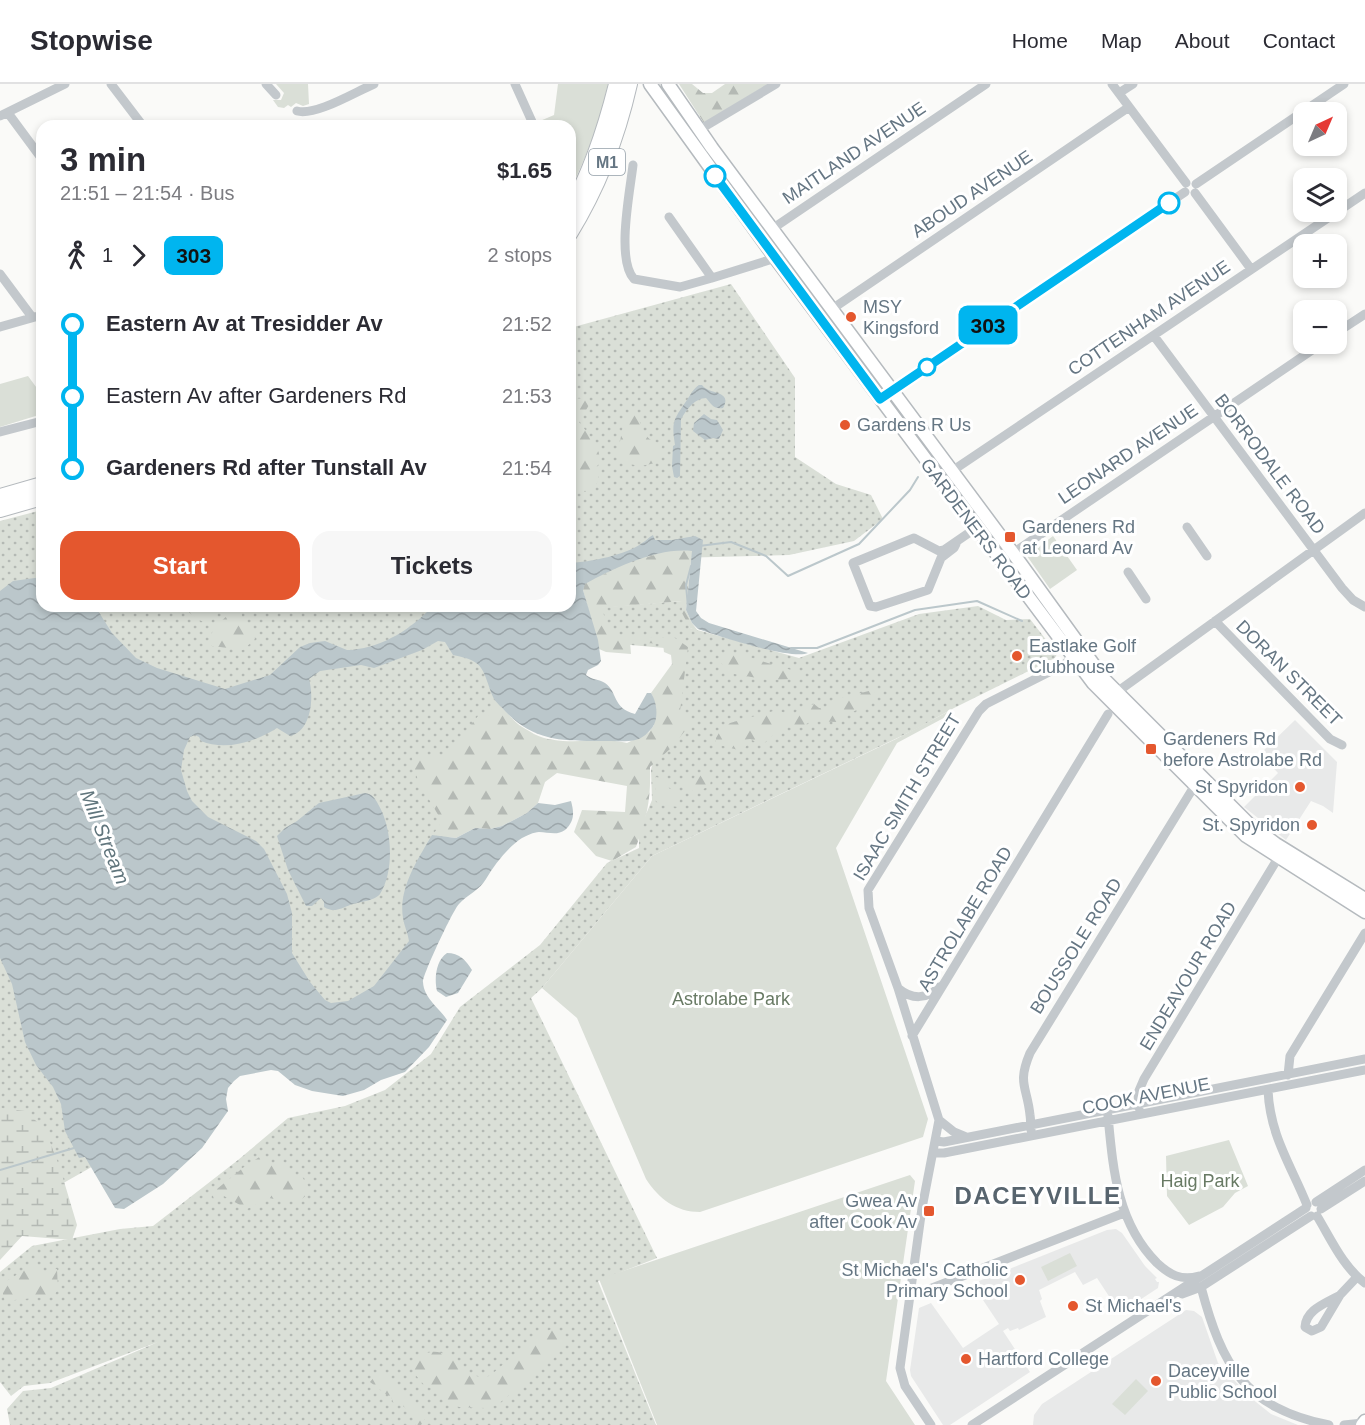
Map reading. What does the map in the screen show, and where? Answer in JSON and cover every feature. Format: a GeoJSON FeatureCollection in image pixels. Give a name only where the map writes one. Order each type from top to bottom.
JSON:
{"type":"FeatureCollection","features":[{"type":"Feature","properties":{"kind":"highway","name":"M1"},"geometry":{"type":"LineString","coordinates":[[576,196],[594,160],[606,126],[616,84]]}},
{"type":"Feature","properties":{"kind":"highway","name":"M1"},"geometry":{"type":"LineString","coordinates":[[576,224],[606,165],[622,118],[630,84]]}},
{"type":"Feature","properties":{"kind":"highway"},"geometry":{"type":"LineString","coordinates":[[0,496],[36,486]]}},
{"type":"Feature","properties":{"kind":"highway"},"geometry":{"type":"LineString","coordinates":[[0,510],[36,500]]}},
{"type":"Feature","properties":{"kind":"main road","name":"GARDENERS ROAD"},"geometry":{"type":"LineString","coordinates":[[668,84],[790,254],[1064,625],[1117,692],[1249,824],[1276,844],[1364,898]]}},
{"type":"Feature","properties":{"kind":"main road","name":"GARDENERS ROAD"},"geometry":{"type":"LineString","coordinates":[[652,87],[776,259],[1093,683],[1246,836],[1365,912]]}},
{"type":"Feature","properties":{"kind":"street"},"geometry":{"type":"LineString","coordinates":[[111,84],[138,120]]}},
{"type":"Feature","properties":{"kind":"street"},"geometry":{"type":"LineString","coordinates":[[266,84],[276,94]]}},
{"type":"Feature","properties":{"kind":"street"},"geometry":{"type":"LineString","coordinates":[[297,111],[306,113],[317,110],[374,84]]}},
{"type":"Feature","properties":{"kind":"street"},"geometry":{"type":"LineString","coordinates":[[515,84],[531,120]]}},
{"type":"Feature","properties":{"kind":"street"},"geometry":{"type":"LineString","coordinates":[[699,130],[776,84]]}},
{"type":"Feature","properties":{"kind":"street","name":"MAITLAND AVENUE"},"geometry":{"type":"LineString","coordinates":[[772,229],[986,84]]}},
{"type":"Feature","properties":{"kind":"street"},"geometry":{"type":"LineString","coordinates":[[1112,84],[1251,269]]}},
{"type":"Feature","properties":{"kind":"street"},"geometry":{"type":"LineString","coordinates":[[1119,93],[1133,84]]}},
{"type":"Feature","properties":{"kind":"street"},"geometry":{"type":"LineString","coordinates":[[880,399],[1344,84]]}},
{"type":"Feature","properties":{"kind":"street"},"geometry":{"type":"LineString","coordinates":[[36,152],[4,115],[59,85]]}},
{"type":"Feature","properties":{"kind":"street","name":"ABOUD AVENUE"},"geometry":{"type":"LineString","coordinates":[[832,309],[1129,107]]}},
{"type":"Feature","properties":{"kind":"street"},"geometry":{"type":"LineString","coordinates":[[633,165],[624,251],[631,276],[634,279],[680,287],[790,254]]}},
{"type":"Feature","properties":{"kind":"street","name":"COTTENHAM AVENUE"},"geometry":{"type":"LineString","coordinates":[[952,471],[1365,193]]}},
{"type":"Feature","properties":{"kind":"street"},"geometry":{"type":"LineString","coordinates":[[669,217],[712,278]]}},
{"type":"Feature","properties":{"kind":"street"},"geometry":{"type":"LineString","coordinates":[[0,274],[32,317]]}},
{"type":"Feature","properties":{"kind":"street"},"geometry":{"type":"LineString","coordinates":[[1347,326],[1365,314]]}},
{"type":"Feature","properties":{"kind":"street"},"geometry":{"type":"LineString","coordinates":[[0,327],[36,316]]}},
{"type":"Feature","properties":{"kind":"street","name":"BORRODALE ROAD"},"geometry":{"type":"LineString","coordinates":[[1154,336],[1342,588],[1353,600],[1365,607]]}},
{"type":"Feature","properties":{"kind":"street","name":"LEONARD AVENUE"},"geometry":{"type":"LineString","coordinates":[[1013,553],[1306,354]]}},
{"type":"Feature","properties":{"kind":"street"},"geometry":{"type":"LineString","coordinates":[[0,432],[36,423]]}},
{"type":"Feature","properties":{"kind":"street"},"geometry":{"type":"LineString","coordinates":[[1117,692],[1365,513]]}},
{"type":"Feature","properties":{"kind":"street"},"geometry":{"type":"LineString","coordinates":[[1187,527],[1207,556]]}},
{"type":"Feature","properties":{"kind":"street"},"geometry":{"type":"LineString","coordinates":[[956,544],[941,558],[928,590],[876,607],[870,606],[853,563],[914,538],[939,551],[956,544],[976,528]]}},
{"type":"Feature","properties":{"kind":"street"},"geometry":{"type":"LineString","coordinates":[[1128,572],[1146,599]]}},
{"type":"Feature","properties":{"kind":"street","name":"DORAN STREET"},"geometry":{"type":"LineString","coordinates":[[1215,621],[1330,738],[1342,745]]}},
{"type":"Feature","properties":{"kind":"street"},"geometry":{"type":"LineString","coordinates":[[1064,625],[1072,646],[1072,657]]}},
{"type":"Feature","properties":{"kind":"street","name":"ISAAC SMITH STREET"},"geometry":{"type":"LineString","coordinates":[[912,1036],[898,988],[869,908],[868,890],[979,711],[986,704],[1065,664],[1072,657]]}},
{"type":"Feature","properties":{"kind":"street","name":"ASTROLABE ROAD"},"geometry":{"type":"LineString","coordinates":[[912,1036],[1108,714]]}},
{"type":"Feature","properties":{"kind":"street","name":"BOUSSOLE ROAD"},"geometry":{"type":"LineString","coordinates":[[1031,1130],[1022,1082],[1030,1053],[1195,785]]}},
{"type":"Feature","properties":{"kind":"street","name":"ENDEAVOUR ROAD"},"geometry":{"type":"LineString","coordinates":[[1140,1114],[1138,1093],[1144,1079],[1278,858]]}},
{"type":"Feature","properties":{"kind":"street"},"geometry":{"type":"LineString","coordinates":[[1288,1075],[1290,1056],[1365,933]]}},
{"type":"Feature","properties":{"kind":"street"},"geometry":{"type":"LineString","coordinates":[[898,988],[906,995],[923,997],[934,992],[947,979]]}},
{"type":"Feature","properties":{"kind":"street"},"geometry":{"type":"LineString","coordinates":[[912,1036],[939,1120],[900,1357],[901,1377],[905,1386],[929,1422]]}},
{"type":"Feature","properties":{"kind":"street","name":"COOK AVENUE"},"geometry":{"type":"LineString","coordinates":[[933,1153],[944,1153],[1031,1130],[1108,1115],[1139,1104],[1365,1059]]}},
{"type":"Feature","properties":{"kind":"street","name":"COOK AVENUE"},"geometry":{"type":"LineString","coordinates":[[1108,1115],[1140,1114],[1365,1070]]}},
{"type":"Feature","properties":{"kind":"street"},"geometry":{"type":"LineString","coordinates":[[1268,1090],[1270,1108],[1281,1149],[1299,1185],[1344,1260],[1361,1280],[1340,1295]]}},
{"type":"Feature","properties":{"kind":"street"},"geometry":{"type":"LineString","coordinates":[[1108,1115],[1113,1173],[1124,1213],[1140,1242],[1162,1267],[1180,1278],[1203,1275]]}},
{"type":"Feature","properties":{"kind":"street"},"geometry":{"type":"LineString","coordinates":[[939,1120],[948,1128],[966,1137]]}},
{"type":"Feature","properties":{"kind":"street","name":"COOK AVENUE"},"geometry":{"type":"LineString","coordinates":[[936,1141],[944,1142],[966,1137],[1031,1130]]}},
{"type":"Feature","properties":{"kind":"street"},"geometry":{"type":"LineString","coordinates":[[980,1425],[1177,1297],[1202,1287],[1365,1170]]}},
{"type":"Feature","properties":{"kind":"street"},"geometry":{"type":"LineString","coordinates":[[972,1425],[1203,1275],[1313,1208],[1365,1180]]}},
{"type":"Feature","properties":{"kind":"street"},"geometry":{"type":"LineString","coordinates":[[909,1297],[1124,1213]]}},
{"type":"Feature","properties":{"kind":"street"},"geometry":{"type":"LineString","coordinates":[[1202,1287],[1210,1320],[1220,1347],[1232,1368],[1261,1398],[1281,1410],[1302,1419],[1329,1425]]}},
{"type":"Feature","properties":{"kind":"street"},"geometry":{"type":"LineString","coordinates":[[1344,1425],[1364,1423]]}},
{"type":"Feature","properties":{"kind":"shaded area","name":"St Spyridon"},"geometry":{"type":"Polygon","coordinates":[[[1295,720],[1337,762],[1333,813],[1311,801],[1286,840],[1244,807],[1278,773],[1260,754],[1295,720]]]}},
{"type":"Feature","properties":{"kind":"shaded area"},"geometry":{"type":"Polygon","coordinates":[[[1116,1229],[1122,1233],[1145,1266],[1157,1278],[1155,1279],[1159,1282],[1158,1288],[1120,1313],[1097,1278],[1083,1285],[1075,1272],[1039,1290],[1046,1317],[1019,1330],[1018,1328],[1010,1331],[1008,1328],[1003,1331],[1030,1372],[950,1425],[943,1425],[911,1376],[919,1308],[931,1303],[963,1348],[999,1324],[975,1288],[980,1286],[979,1281],[1107,1230],[1116,1229]]]}},
{"type":"Feature","properties":{"kind":"shaded area","name":"Daceyville Public School"},"geometry":{"type":"Polygon","coordinates":[[[1186,1310],[1194,1311],[1202,1317],[1218,1363],[1251,1398],[1271,1414],[1298,1425],[1033,1425],[1034,1415],[1042,1404],[1186,1310]]]}},
{"type":"Feature","properties":{"kind":"green space"},"geometry":{"type":"Polygon","coordinates":[[[276,84],[308,84],[309,104],[303,106],[296,103],[291,107],[288,105],[284,108],[278,107],[273,100],[281,100],[284,93],[276,84]]]}},
{"type":"Feature","properties":{"kind":"green space"},"geometry":{"type":"Polygon","coordinates":[[[558,84],[608,84],[601,112],[576,177],[576,120],[542,120],[554,115],[558,84]]]}},
{"type":"Feature","properties":{"kind":"green space"},"geometry":{"type":"Polygon","coordinates":[[[679,84],[692,84],[703,93],[712,93],[725,84],[768,84],[704,123],[679,84]]]}},
{"type":"Feature","properties":{"kind":"green space"},"geometry":{"type":"Polygon","coordinates":[[[731,284],[795,378],[795,457],[836,484],[871,495],[883,519],[854,541],[789,555],[675,558],[612,580],[576,582],[576,326],[731,284]]]}},
{"type":"Feature","properties":{"kind":"green space"},"geometry":{"type":"Polygon","coordinates":[[[28,376],[36,387],[36,416],[0,427],[0,384],[28,376]]]}},
{"type":"Feature","properties":{"kind":"green space"},"geometry":{"type":"Polygon","coordinates":[[[576,398],[587,399],[589,405],[579,422],[593,441],[600,457],[600,463],[596,467],[599,471],[596,484],[594,488],[586,492],[576,493],[576,398]]]}},
{"type":"Feature","properties":{"kind":"green space"},"geometry":{"type":"Polygon","coordinates":[[[631,412],[638,416],[648,438],[662,444],[660,458],[657,462],[637,465],[619,458],[624,417],[631,412]]]}},
{"type":"Feature","properties":{"kind":"green space"},"geometry":{"type":"Polygon","coordinates":[[[36,512],[36,596],[0,609],[0,521],[36,512]]]}},
{"type":"Feature","properties":{"kind":"green space"},"geometry":{"type":"Polygon","coordinates":[[[1053,536],[1077,570],[1050,589],[1027,556],[1053,536]]]}},
{"type":"Feature","properties":{"kind":"green space"},"geometry":{"type":"Polygon","coordinates":[[[672,550],[692,551],[686,610],[698,631],[690,628],[682,613],[682,601],[601,608],[613,636],[675,638],[688,647],[680,711],[694,720],[670,749],[650,767],[648,808],[636,847],[612,861],[596,856],[574,832],[582,810],[625,812],[627,786],[557,773],[545,782],[538,803],[527,813],[502,826],[490,829],[475,828],[456,838],[432,835],[439,827],[440,818],[418,781],[412,758],[432,756],[444,758],[478,716],[490,715],[493,703],[500,706],[518,724],[545,738],[627,743],[649,732],[654,725],[651,693],[672,664],[671,655],[664,652],[663,644],[630,642],[631,654],[606,652],[599,649],[583,590],[584,584],[605,573],[672,550]]]}},
{"type":"Feature","properties":{"kind":"green space"},"geometry":{"type":"Polygon","coordinates":[[[682,601],[690,628],[799,658],[919,614],[978,606],[1006,620],[1030,619],[1057,654],[1055,658],[916,729],[652,856],[542,988],[531,998],[657,1258],[598,1281],[656,1425],[10,1425],[7,1409],[23,1391],[51,1388],[158,1342],[50,1383],[24,1386],[11,1396],[0,1382],[0,1272],[32,1246],[120,1229],[153,1226],[288,1118],[345,1106],[385,1090],[431,1054],[460,1007],[540,945],[607,863],[639,848],[639,831],[652,800],[651,770],[676,649],[608,643],[593,608],[682,601]]]}},
{"type":"Feature","properties":{"kind":"green space"},"geometry":{"type":"Polygon","coordinates":[[[85,612],[457,612],[511,693],[500,710],[455,809],[418,940],[385,985],[327,1019],[191,816],[85,612]]]}},
{"type":"Feature","properties":{"kind":"green space"},"geometry":{"type":"Polygon","coordinates":[[[189,612],[219,612],[208,624],[189,612]]]}},
{"type":"Feature","properties":{"kind":"green space"},"geometry":{"type":"Polygon","coordinates":[[[226,612],[241,612],[243,622],[251,630],[255,639],[243,650],[231,648],[230,645],[228,648],[210,644],[213,631],[228,615],[226,612]]]}},
{"type":"Feature","properties":{"kind":"green space"},"geometry":{"type":"Polygon","coordinates":[[[728,651],[798,672],[797,679],[769,680],[729,673],[719,660],[728,651]]]}},
{"type":"Feature","properties":{"kind":"green space"},"geometry":{"type":"Polygon","coordinates":[[[873,690],[878,696],[837,722],[812,721],[795,730],[785,725],[762,745],[750,739],[745,740],[747,745],[742,751],[716,744],[719,733],[730,723],[777,710],[792,716],[799,709],[814,704],[819,708],[830,708],[836,699],[873,690]]]}},
{"type":"Feature","properties":{"kind":"green space","name":"Astrolabe Park"},"geometry":{"type":"Polygon","coordinates":[[[951,710],[953,713],[897,743],[836,848],[928,1119],[923,1137],[700,1212],[676,1207],[662,1198],[646,1179],[577,1018],[542,988],[652,856],[896,739],[951,710]]]}},
{"type":"Feature","properties":{"kind":"green space"},"geometry":{"type":"Polygon","coordinates":[[[701,773],[711,779],[710,786],[696,792],[685,788],[684,783],[689,777],[692,781],[701,773]]]}},
{"type":"Feature","properties":{"kind":"green space"},"geometry":{"type":"Polygon","coordinates":[[[656,777],[665,779],[670,789],[680,790],[679,807],[660,805],[655,800],[656,777]]]}},
{"type":"Feature","properties":{"kind":"green space"},"geometry":{"type":"Polygon","coordinates":[[[0,907],[111,1156],[0,1219],[0,907]]]}},
{"type":"Feature","properties":{"kind":"green space"},"geometry":{"type":"Polygon","coordinates":[[[0,1108],[25,1111],[45,1129],[60,1168],[77,1225],[72,1240],[22,1236],[0,1260],[0,1108]]]}},
{"type":"Feature","properties":{"kind":"green space","name":"Haig Park"},"geometry":{"type":"Polygon","coordinates":[[[1229,1140],[1248,1186],[1235,1193],[1223,1207],[1189,1225],[1167,1196],[1166,1156],[1229,1140]]]}},
{"type":"Feature","properties":{"kind":"green space"},"geometry":{"type":"Polygon","coordinates":[[[264,1154],[269,1165],[284,1162],[293,1176],[301,1175],[311,1191],[302,1199],[285,1201],[269,1198],[247,1209],[224,1196],[214,1199],[212,1193],[264,1154]]]}},
{"type":"Feature","properties":{"kind":"green space"},"geometry":{"type":"Polygon","coordinates":[[[910,1175],[915,1181],[886,1381],[915,1425],[657,1425],[599,1279],[910,1175]]]}},
{"type":"Feature","properties":{"kind":"green space"},"geometry":{"type":"Polygon","coordinates":[[[1070,1253],[1077,1266],[1048,1281],[1041,1267],[1070,1253]]]}},
{"type":"Feature","properties":{"kind":"green space"},"geometry":{"type":"Polygon","coordinates":[[[33,1263],[37,1273],[57,1269],[58,1290],[53,1296],[5,1301],[0,1284],[33,1263]]]}},
{"type":"Feature","properties":{"kind":"green space"},"geometry":{"type":"Polygon","coordinates":[[[555,1329],[563,1333],[565,1337],[563,1345],[554,1358],[497,1405],[485,1408],[459,1407],[443,1401],[440,1391],[425,1386],[413,1372],[416,1359],[427,1353],[437,1352],[454,1360],[469,1372],[487,1377],[529,1341],[555,1329]]]}},
{"type":"Feature","properties":{"kind":"green space"},"geometry":{"type":"Polygon","coordinates":[[[384,1373],[428,1414],[421,1425],[416,1425],[405,1407],[393,1402],[391,1396],[370,1382],[375,1376],[384,1373]]]}},
{"type":"Feature","properties":{"kind":"green space"},"geometry":{"type":"Polygon","coordinates":[[[1136,1379],[1148,1391],[1125,1415],[1112,1404],[1136,1379]]]}},
{"type":"Feature","properties":{"kind":"water"},"geometry":{"type":"Polygon","coordinates":[[[699,385],[723,395],[725,402],[723,408],[717,408],[706,398],[702,398],[683,415],[681,419],[680,476],[677,478],[674,477],[672,466],[675,421],[692,392],[699,385]]]}},
{"type":"Feature","properties":{"kind":"water"},"geometry":{"type":"Polygon","coordinates":[[[704,414],[717,420],[723,430],[719,439],[705,440],[693,431],[694,423],[704,414]]]}},
{"type":"Feature","properties":{"kind":"water"},"geometry":{"type":"Polygon","coordinates":[[[653,535],[655,540],[695,536],[703,540],[696,611],[701,618],[709,623],[808,653],[771,650],[698,629],[692,623],[686,610],[692,551],[665,552],[637,560],[609,572],[585,584],[583,590],[598,640],[601,661],[588,670],[586,675],[605,683],[622,708],[635,714],[647,693],[651,693],[655,701],[654,724],[647,734],[636,740],[564,740],[540,735],[528,729],[495,701],[484,673],[477,664],[464,657],[453,655],[445,642],[438,641],[422,650],[374,668],[361,665],[320,671],[309,679],[311,703],[307,720],[297,733],[290,736],[277,728],[250,741],[230,745],[210,744],[201,741],[195,735],[190,737],[184,750],[181,770],[192,801],[208,817],[256,841],[264,849],[287,894],[292,913],[292,953],[310,982],[325,1000],[331,1003],[348,1001],[374,986],[409,941],[403,918],[403,896],[410,875],[432,835],[456,838],[475,828],[490,829],[502,826],[527,813],[538,803],[555,805],[571,801],[573,816],[571,823],[562,832],[539,832],[522,838],[502,857],[483,883],[459,904],[433,955],[423,982],[429,998],[447,1020],[429,1047],[405,1072],[381,1080],[364,1090],[343,1096],[312,1091],[295,1085],[278,1071],[271,1070],[240,1076],[228,1088],[226,1099],[228,1111],[202,1148],[163,1184],[124,1209],[115,1208],[85,1157],[79,1158],[65,1131],[61,1104],[53,1087],[36,1065],[25,1042],[12,984],[0,958],[0,591],[13,581],[36,578],[36,612],[99,612],[112,633],[136,658],[157,668],[225,689],[270,675],[300,647],[310,643],[325,641],[347,650],[364,648],[397,635],[427,612],[576,612],[576,562],[618,554],[635,547],[653,535]]]}},
{"type":"Feature","properties":{"kind":"water"},"geometry":{"type":"Polygon","coordinates":[[[365,793],[371,795],[377,802],[383,813],[389,836],[390,861],[385,884],[380,894],[370,900],[337,910],[324,907],[321,898],[312,906],[306,906],[288,870],[277,836],[319,803],[365,793]]]}},
{"type":"Feature","properties":{"kind":"water"},"geometry":{"type":"Polygon","coordinates":[[[447,953],[462,958],[472,970],[458,993],[446,997],[437,991],[436,981],[438,965],[447,953]]]}},
{"type":"Feature","properties":{"kind":"waterway"},"geometry":{"type":"LineString","coordinates":[[699,546],[731,542],[766,556],[788,576],[859,544],[910,490],[918,477]]}},
{"type":"Feature","properties":{"kind":"waterway","name":"Mill Stream"},"geometry":{"type":"LineString","coordinates":[[688,607],[686,585],[691,566]]}},
{"type":"Feature","properties":{"kind":"waterway"},"geometry":{"type":"LineString","coordinates":[[791,648],[817,648],[915,610],[977,601],[1022,621]]}},
{"type":"Feature","properties":{"kind":"waterway","name":"Mill Stream"},"geometry":{"type":"LineString","coordinates":[[0,1170],[74,1148]]}},
{"type":"Feature","properties":{"kind":"bus line","name":"303"},"geometry":{"type":"LineString","coordinates":[[715,176],[880,399],[1169,203]]}},
{"type":"Feature","properties":{"kind":"place","name":"MSY Kingsford"},"geometry":{"type":"Point","coordinates":[851,317]}},
{"type":"Feature","properties":{"kind":"place","name":"Gardens R Us"},"geometry":{"type":"Point","coordinates":[845,425]}},
{"type":"Feature","properties":{"kind":"place","name":"Gardeners Rd at Leonard Av"},"geometry":{"type":"Point","coordinates":[1010,537]}},
{"type":"Feature","properties":{"kind":"place","name":"Eastlake Golf Clubhouse"},"geometry":{"type":"Point","coordinates":[1017,656]}},
{"type":"Feature","properties":{"kind":"place","name":"Gardeners Rd before Astrolabe Rd"},"geometry":{"type":"Point","coordinates":[1151,749]}},
{"type":"Feature","properties":{"kind":"place","name":"St Spyridon"},"geometry":{"type":"Point","coordinates":[1300,787]}},
{"type":"Feature","properties":{"kind":"place","name":"St. Spyridon"},"geometry":{"type":"Point","coordinates":[1312,825]}},
{"type":"Feature","properties":{"kind":"place","name":"Gwea Av after Cook Av"},"geometry":{"type":"Point","coordinates":[929,1211]}},
{"type":"Feature","properties":{"kind":"place","name":"St Michael's Catholic Primary School"},"geometry":{"type":"Point","coordinates":[1020,1280]}},
{"type":"Feature","properties":{"kind":"place","name":"St Michael's"},"geometry":{"type":"Point","coordinates":[1073,1306]}},
{"type":"Feature","properties":{"kind":"place","name":"Hartford College"},"geometry":{"type":"Point","coordinates":[966,1359]}},
{"type":"Feature","properties":{"kind":"place","name":"Daceyville Public School"},"geometry":{"type":"Point","coordinates":[1156,1381]}},
{"type":"Feature","properties":{"kind":"district","name":"DACEYVILLE"},"geometry":{"type":"Point","coordinates":[1038,1195]}}]}
